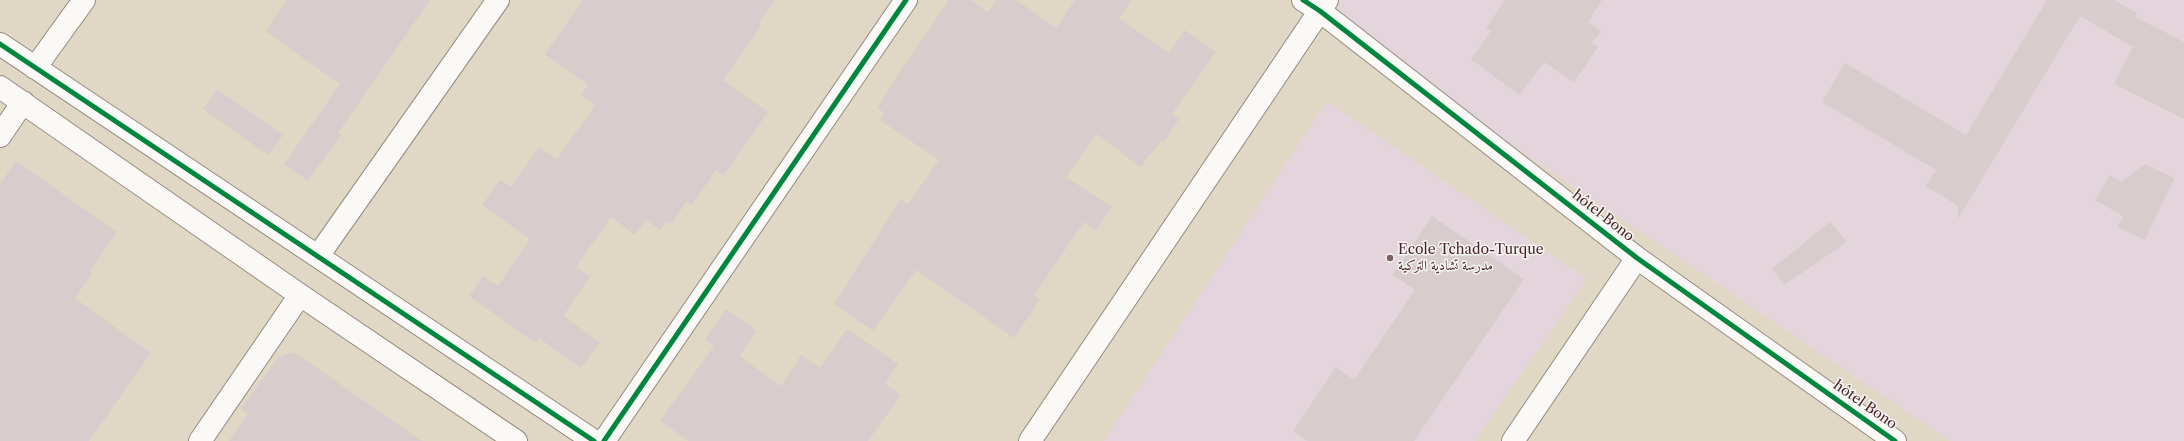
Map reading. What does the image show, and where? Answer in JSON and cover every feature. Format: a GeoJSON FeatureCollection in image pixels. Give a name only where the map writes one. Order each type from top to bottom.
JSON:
{"type":"FeatureCollection","features":[{"type":"Feature","properties":{"kind":"street"},"geometry":{"type":"LineString","coordinates":[[35,68],[84,0]]}},
{"type":"Feature","properties":{"kind":"street"},"geometry":{"type":"LineString","coordinates":[[318,256],[498,0]]}},
{"type":"Feature","properties":{"kind":"street"},"geometry":{"type":"LineString","coordinates":[[604,441],[906,0]]}},
{"type":"Feature","properties":{"kind":"street"},"geometry":{"type":"LineString","coordinates":[[1030,441],[1317,4]]}},
{"type":"Feature","properties":{"kind":"street","name":"hôtel Bono"},"geometry":{"type":"LineString","coordinates":[[1317,4],[1637,258],[1895,441]]}},
{"type":"Feature","properties":{"kind":"street"},"geometry":{"type":"LineString","coordinates":[[0,44],[594,441]]}},
{"type":"Feature","properties":{"kind":"street"},"geometry":{"type":"LineString","coordinates":[[0,87],[300,296],[516,441]]}},
{"type":"Feature","properties":{"kind":"street"},"geometry":{"type":"LineString","coordinates":[[0,136],[23,102]]}},
{"type":"Feature","properties":{"kind":"street"},"geometry":{"type":"LineString","coordinates":[[1512,441],[1637,258]]}},
{"type":"Feature","properties":{"kind":"street"},"geometry":{"type":"LineString","coordinates":[[200,441],[300,296]]}},
{"type":"Feature","properties":{"kind":"shaded area"},"geometry":{"type":"Polygon","coordinates":[[[1337,0],[2184,0],[2184,441],[1950,441],[1324,18],[1337,0]]]}},
{"type":"Feature","properties":{"kind":"shaded area","name":"Ecole Tchado-Turque مدرسة تشادية التركية"},"geometry":{"type":"Polygon","coordinates":[[[1327,101],[1587,279],[1475,441],[1104,441],[1327,101]]]}},
{"type":"Feature","properties":{"kind":"building"},"geometry":{"type":"Polygon","coordinates":[[[287,0],[430,0],[338,133],[341,135],[308,181],[284,164],[340,84],[265,31],[287,0]]]}},
{"type":"Feature","properties":{"kind":"building"},"geometry":{"type":"Polygon","coordinates":[[[583,0],[775,0],[758,24],[761,26],[723,80],[768,112],[723,176],[716,170],[692,205],[687,201],[671,224],[666,221],[660,230],[646,220],[635,235],[611,217],[576,267],[590,277],[563,316],[600,342],[581,368],[539,338],[535,343],[469,296],[483,276],[498,286],[530,239],[482,205],[500,180],[511,187],[539,147],[557,159],[595,105],[581,95],[588,85],[545,54],[583,0]]]}},
{"type":"Feature","properties":{"kind":"building"},"geometry":{"type":"Polygon","coordinates":[[[949,0],[971,0],[988,12],[996,0],[1016,0],[1056,28],[1075,0],[1132,0],[1119,18],[1169,53],[1185,30],[1216,52],[1172,114],[1179,119],[1163,143],[1161,141],[1140,167],[1097,134],[1066,177],[1112,207],[1096,230],[1084,222],[1034,295],[1040,300],[1014,338],[916,270],[873,331],[834,304],[901,199],[908,204],[939,160],[880,120],[885,113],[877,108],[904,65],[949,0]]]}},
{"type":"Feature","properties":{"kind":"building"},"geometry":{"type":"Polygon","coordinates":[[[1505,0],[1602,0],[1588,22],[1601,31],[1592,43],[1598,47],[1574,82],[1544,62],[1519,95],[1471,59],[1491,31],[1486,28],[1505,0]]]}},
{"type":"Feature","properties":{"kind":"building"},"geometry":{"type":"Polygon","coordinates":[[[2047,0],[2114,0],[2137,13],[2135,17],[2184,42],[2184,119],[2114,84],[2133,47],[2080,16],[1958,219],[1958,206],[1926,186],[1936,170],[1822,102],[1845,63],[1966,135],[2047,0]]]}},
{"type":"Feature","properties":{"kind":"building"},"geometry":{"type":"Polygon","coordinates":[[[217,89],[283,135],[268,155],[203,109],[217,89]]]}},
{"type":"Feature","properties":{"kind":"building"},"geometry":{"type":"Polygon","coordinates":[[[16,161],[117,232],[89,272],[92,274],[75,298],[151,353],[89,441],[0,441],[0,184],[16,161]]]}},
{"type":"Feature","properties":{"kind":"building"},"geometry":{"type":"Polygon","coordinates":[[[2145,164],[2174,178],[2145,240],[2118,227],[2123,216],[2095,200],[2110,175],[2121,182],[2145,164]]]}},
{"type":"Feature","properties":{"kind":"building"},"geometry":{"type":"Polygon","coordinates":[[[1432,216],[1524,279],[1414,441],[1308,441],[1293,431],[1336,367],[1354,380],[1415,290],[1393,275],[1432,216]]]}},
{"type":"Feature","properties":{"kind":"building"},"geometry":{"type":"Polygon","coordinates":[[[1830,222],[1847,242],[1784,285],[1772,269],[1830,222]]]}},
{"type":"Feature","properties":{"kind":"building"},"geometry":{"type":"Polygon","coordinates":[[[726,309],[757,331],[739,356],[781,386],[801,355],[820,368],[847,329],[898,364],[885,384],[901,395],[868,441],[689,441],[660,421],[714,346],[705,339],[726,309]]]}},
{"type":"Feature","properties":{"kind":"building"},"geometry":{"type":"Polygon","coordinates":[[[294,352],[422,441],[229,441],[248,414],[241,409],[278,357],[294,352]]]}},
{"type":"Feature","properties":{"kind":"cycle path"},"geometry":{"type":"LineString","coordinates":[[604,441],[906,0]]}},
{"type":"Feature","properties":{"kind":"cycle path"},"geometry":{"type":"LineString","coordinates":[[1303,0],[1320,11],[1637,258],[1895,441]]}},
{"type":"Feature","properties":{"kind":"cycle path"},"geometry":{"type":"LineString","coordinates":[[0,44],[594,441]]}},
{"type":"Feature","properties":{"kind":"place","name":"Ecole Tchado-Turque مدرسة تشادية التركية"},"geometry":{"type":"Point","coordinates":[1390,258]}}]}
